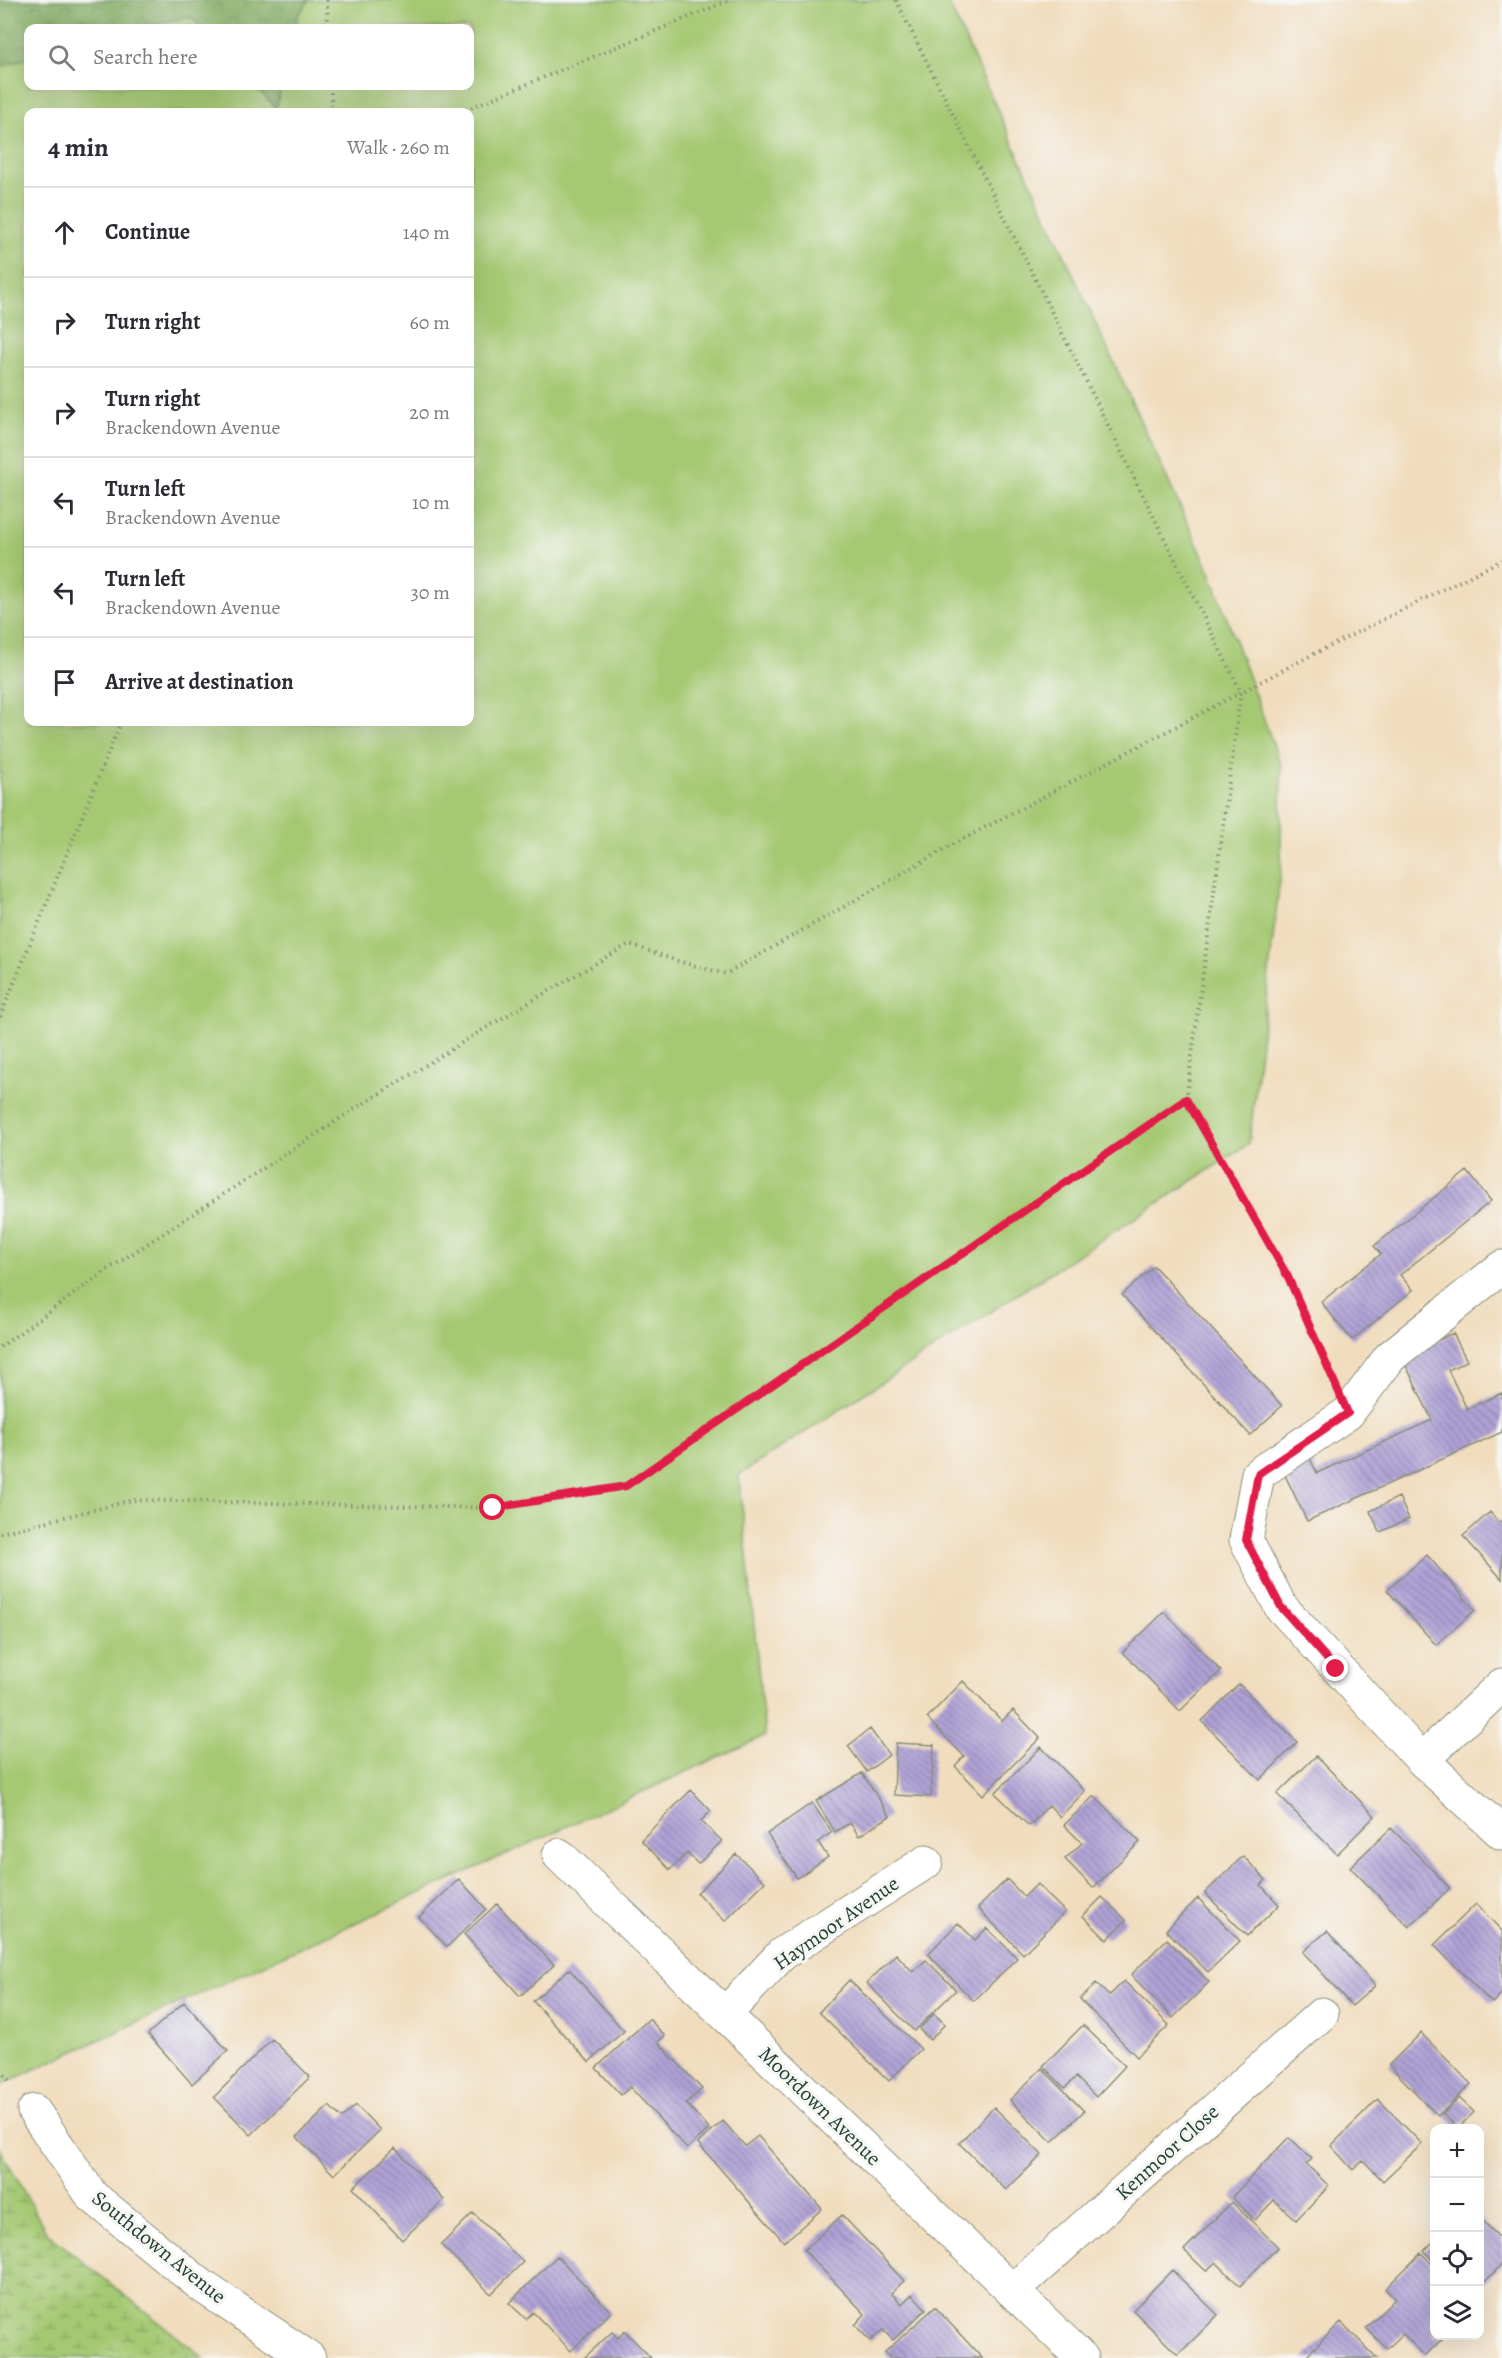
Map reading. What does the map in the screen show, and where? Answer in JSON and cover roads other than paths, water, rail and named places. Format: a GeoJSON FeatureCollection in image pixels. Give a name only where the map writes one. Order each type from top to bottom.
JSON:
{"type":"FeatureCollection","features":[{"type":"Feature","properties":{"kind":"street"},"geometry":{"type":"LineString","coordinates":[[1502,1267],[1390,1356],[1348,1413],[1258,1474],[1246,1540],[1281,1607],[1422,1760],[1502,1833]]}},
{"type":"Feature","properties":{"kind":"street"},"geometry":{"type":"LineString","coordinates":[[1422,1760],[1502,1685]]}},
{"type":"Feature","properties":{"kind":"street","name":"Moordown Avenue"},"geometry":{"type":"LineString","coordinates":[[559,1855],[1082,2358]]}},
{"type":"Feature","properties":{"kind":"street","name":"Haymoor Avenue"},"geometry":{"type":"LineString","coordinates":[[725,2014],[782,1954],[926,1862]]}},
{"type":"Feature","properties":{"kind":"street","name":"Kenmoor Close"},"geometry":{"type":"LineString","coordinates":[[1012,2291],[1322,2014]]}},
{"type":"Feature","properties":{"kind":"street","name":"Southdown Avenue"},"geometry":{"type":"LineString","coordinates":[[34,2111],[92,2196],[202,2286],[309,2358]]}}]}
